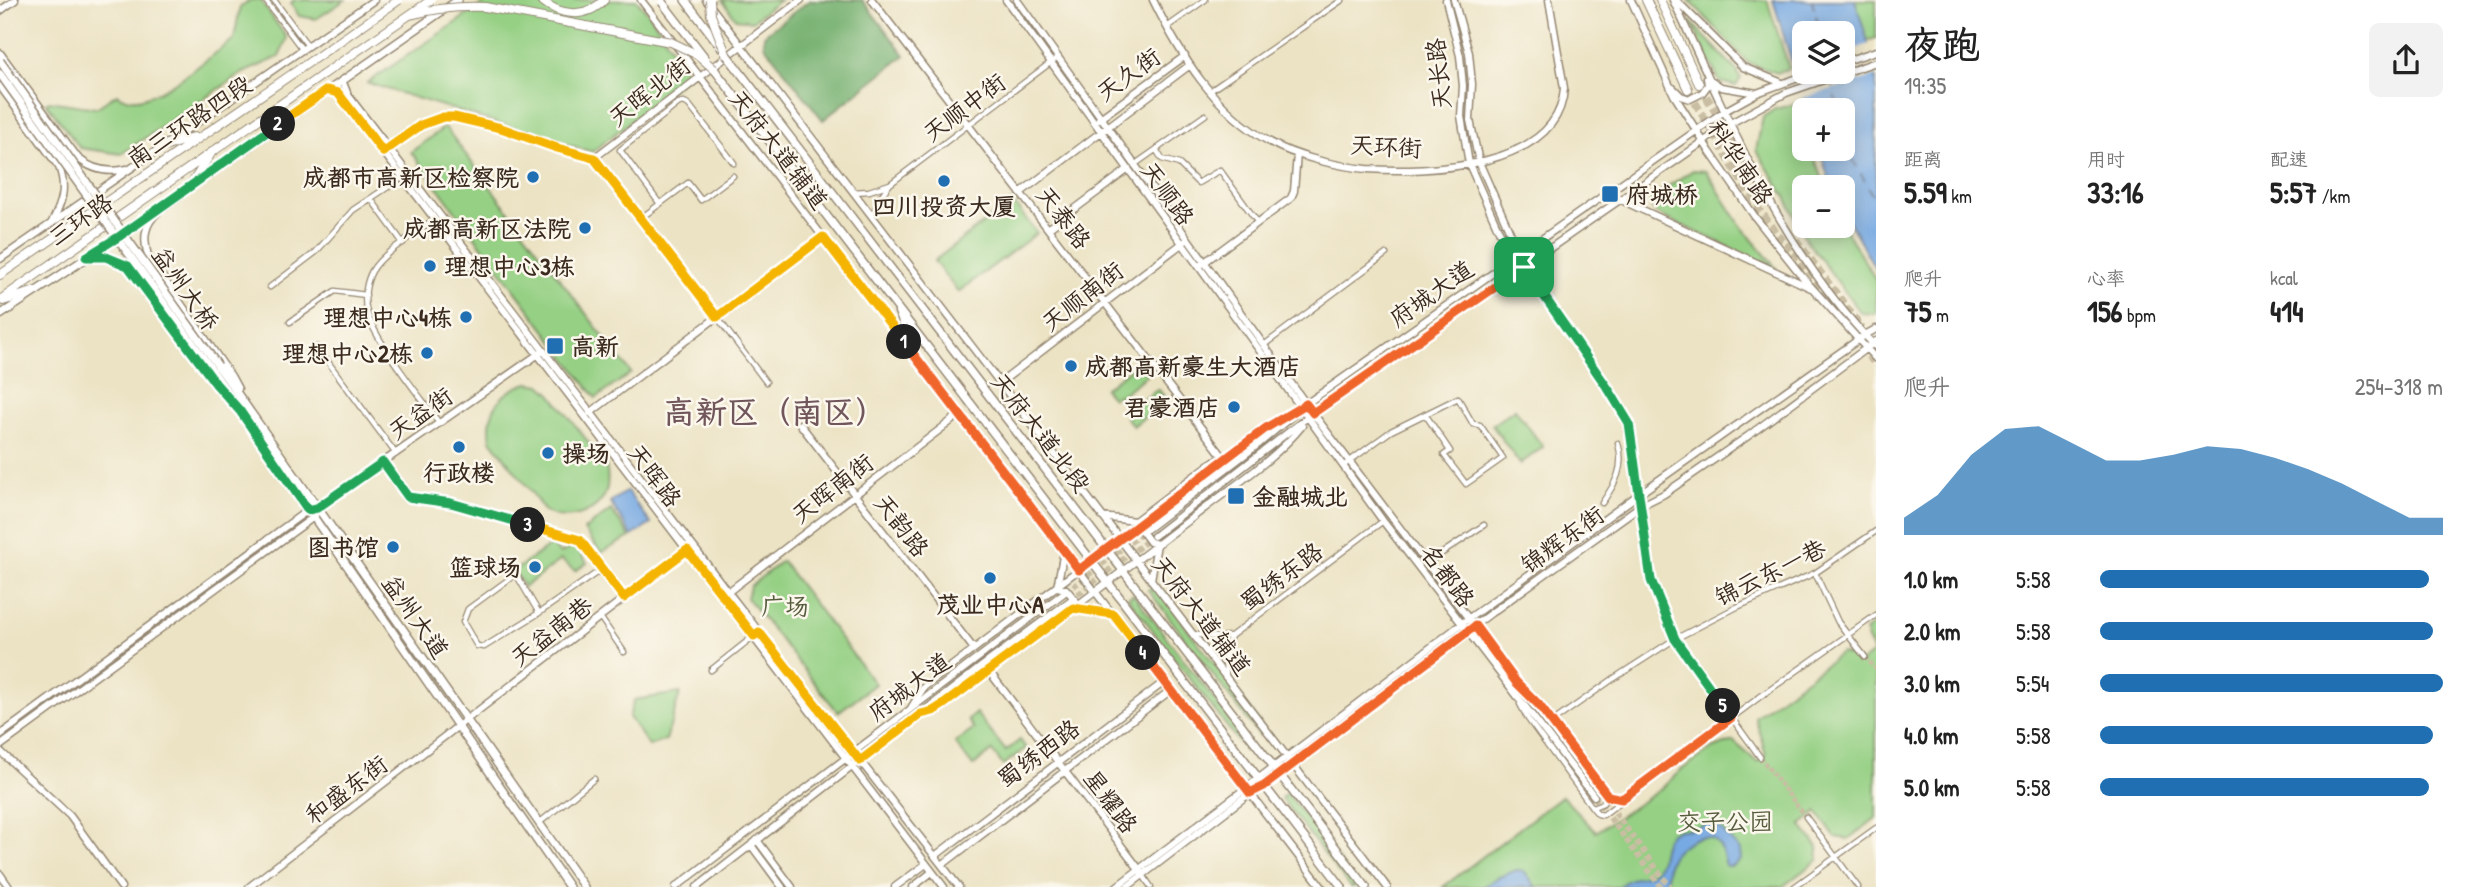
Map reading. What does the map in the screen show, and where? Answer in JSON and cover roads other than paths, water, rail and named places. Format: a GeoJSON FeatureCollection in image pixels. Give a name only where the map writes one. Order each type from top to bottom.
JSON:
{"type":"FeatureCollection","features":[{"type":"Feature","properties":{"kind":"highway","name":"南三环路四段"},"geometry":{"type":"LineString","coordinates":[[0,275],[399,0]]}},
{"type":"Feature","properties":{"kind":"highway"},"geometry":{"type":"LineString","coordinates":[[410,15],[431,0]]}},
{"type":"Feature","properties":{"kind":"highway"},"geometry":{"type":"LineString","coordinates":[[541,0],[559,11],[572,14],[589,10],[604,0]]}},
{"type":"Feature","properties":{"kind":"highway"},"geometry":{"type":"LineString","coordinates":[[708,0],[726,54]]}},
{"type":"Feature","properties":{"kind":"highway"},"geometry":{"type":"LineString","coordinates":[[1646,0],[1688,89]]}},
{"type":"Feature","properties":{"kind":"highway"},"geometry":{"type":"LineString","coordinates":[[1660,0],[1699,84]]}},
{"type":"Feature","properties":{"kind":"highway"},"geometry":{"type":"LineString","coordinates":[[410,15],[436,8],[485,8],[643,36],[686,48],[714,69]]}},
{"type":"Feature","properties":{"kind":"highway","name":"三环路"},"geometry":{"type":"LineString","coordinates":[[0,301],[213,149],[410,15]]}},
{"type":"Feature","properties":{"kind":"highway"},"geometry":{"type":"LineString","coordinates":[[161,148],[204,134]]}},
{"type":"Feature","properties":{"kind":"highway"},"geometry":{"type":"LineString","coordinates":[[191,185],[213,149]]}},
{"type":"Feature","properties":{"kind":"highway"},"geometry":{"type":"LineString","coordinates":[[0,301],[36,291]]}},
{"type":"Feature","properties":{"kind":"main road"},"geometry":{"type":"LineString","coordinates":[[0,315],[120,236],[458,0]]}},
{"type":"Feature","properties":{"kind":"main road","name":"天府大道北段"},"geometry":{"type":"LineString","coordinates":[[661,0],[1342,887]]}},
{"type":"Feature","properties":{"kind":"main road","name":"天府大道北段"},"geometry":{"type":"LineString","coordinates":[[685,0],[1366,887]]}},
{"type":"Feature","properties":{"kind":"main road","name":"益州大桥"},"geometry":{"type":"LineString","coordinates":[[0,61],[215,368]]}},
{"type":"Feature","properties":{"kind":"main road","name":"益州大桥"},"geometry":{"type":"LineString","coordinates":[[0,74],[215,368]]}},
{"type":"Feature","properties":{"kind":"main road","name":"益州大道"},"geometry":{"type":"LineString","coordinates":[[215,368],[308,510],[569,887]]}},
{"type":"Feature","properties":{"kind":"main road","name":"益州大道"},"geometry":{"type":"LineString","coordinates":[[243,409],[317,508],[584,887]]}},
{"type":"Feature","properties":{"kind":"street"},"geometry":{"type":"LineString","coordinates":[[0,11],[15,0]]}},
{"type":"Feature","properties":{"kind":"street"},"geometry":{"type":"LineString","coordinates":[[265,0],[305,48]]}},
{"type":"Feature","properties":{"kind":"street"},"geometry":{"type":"LineString","coordinates":[[274,0],[305,48]]}},
{"type":"Feature","properties":{"kind":"street"},"geometry":{"type":"LineString","coordinates":[[0,259],[374,0]]}},
{"type":"Feature","properties":{"kind":"street","name":"天府大道辅道"},"geometry":{"type":"LineString","coordinates":[[641,0],[1322,887]]}},
{"type":"Feature","properties":{"kind":"street","name":"天府大道辅道"},"geometry":{"type":"LineString","coordinates":[[708,0],[1387,887]]}},
{"type":"Feature","properties":{"kind":"street","name":"天晖北街"},"geometry":{"type":"LineString","coordinates":[[386,150],[421,125],[443,117],[454,117],[501,128],[594,158],[801,0]]}},
{"type":"Feature","properties":{"kind":"street","name":"天泰路"},"geometry":{"type":"LineString","coordinates":[[872,0],[1225,459]]}},
{"type":"Feature","properties":{"kind":"street","name":"天顺路"},"geometry":{"type":"LineString","coordinates":[[1006,0],[1127,170],[1205,263],[1260,347]]}},
{"type":"Feature","properties":{"kind":"street","name":"天顺路"},"geometry":{"type":"LineString","coordinates":[[1017,0],[1135,165],[1198,267],[1303,406]]}},
{"type":"Feature","properties":{"kind":"street","name":"天环街"},"geometry":{"type":"LineString","coordinates":[[1153,0],[1190,65],[1226,111],[1246,127],[1297,154],[1365,169],[1418,170],[1469,164],[1514,152],[1531,143],[1550,123],[1563,99],[1562,74],[1549,0]]}},
{"type":"Feature","properties":{"kind":"street"},"geometry":{"type":"LineString","coordinates":[[1167,27],[1205,0]]}},
{"type":"Feature","properties":{"kind":"street"},"geometry":{"type":"LineString","coordinates":[[1210,91],[1342,0]]}},
{"type":"Feature","properties":{"kind":"street","name":"天长路"},"geometry":{"type":"LineString","coordinates":[[1446,0],[1460,56],[1463,86],[1461,116],[1469,164],[1513,260]]}},
{"type":"Feature","properties":{"kind":"street","name":"天长路"},"geometry":{"type":"LineString","coordinates":[[1454,0],[1469,53],[1472,84],[1470,121],[1479,162],[1520,255]]}},
{"type":"Feature","properties":{"kind":"street","name":"科华南路"},"geometry":{"type":"LineString","coordinates":[[1631,0],[1669,84],[1703,142],[1755,217],[1813,289],[1876,359]]}},
{"type":"Feature","properties":{"kind":"street"},"geometry":{"type":"LineString","coordinates":[[1674,0],[1743,67],[1782,83]]}},
{"type":"Feature","properties":{"kind":"street","name":"科华南路"},"geometry":{"type":"LineString","coordinates":[[1674,0],[1723,112],[1774,212],[1800,254],[1864,335],[1875,344]]}},
{"type":"Feature","properties":{"kind":"street"},"geometry":{"type":"LineString","coordinates":[[1855,58],[1876,51]]}},
{"type":"Feature","properties":{"kind":"street"},"geometry":{"type":"LineString","coordinates":[[0,53],[78,158],[89,166],[108,171],[132,167]]}},
{"type":"Feature","properties":{"kind":"street","name":"天久街"},"geometry":{"type":"LineString","coordinates":[[1093,123],[1185,56]]}},
{"type":"Feature","properties":{"kind":"street","name":"天顺中街"},"geometry":{"type":"LineString","coordinates":[[890,184],[1058,57]]}},
{"type":"Feature","properties":{"kind":"street","name":"府城大道"},"geometry":{"type":"LineString","coordinates":[[1154,536],[1310,416],[1729,124],[1786,93],[1876,62]]}},
{"type":"Feature","properties":{"kind":"street","name":"天久街"},"geometry":{"type":"LineString","coordinates":[[1020,193],[1190,65]]}},
{"type":"Feature","properties":{"kind":"street"},"geometry":{"type":"LineString","coordinates":[[1669,84],[1681,96],[1690,99],[1709,86],[1707,71]]}},
{"type":"Feature","properties":{"kind":"street","name":"天晖路"},"geometry":{"type":"LineString","coordinates":[[342,80],[348,95],[403,177],[541,352]]}},
{"type":"Feature","properties":{"kind":"street"},"geometry":{"type":"LineString","coordinates":[[1711,80],[1721,87],[1757,93]]}},
{"type":"Feature","properties":{"kind":"street","name":"府城大道"},"geometry":{"type":"LineString","coordinates":[[1147,529],[1260,443],[1303,406],[1723,112],[1757,93],[1792,80]]}},
{"type":"Feature","properties":{"kind":"street"},"geometry":{"type":"LineString","coordinates":[[0,86],[59,167],[64,193],[51,224]]}},
{"type":"Feature","properties":{"kind":"street","name":"天晖路"},"geometry":{"type":"LineString","coordinates":[[327,90],[338,93],[386,150],[757,634],[959,887]]}},
{"type":"Feature","properties":{"kind":"street"},"geometry":{"type":"LineString","coordinates":[[660,204],[620,150],[679,103],[689,105],[734,163]]}},
{"type":"Feature","properties":{"kind":"street"},"geometry":{"type":"LineString","coordinates":[[1048,229],[1205,115]]}},
{"type":"Feature","properties":{"kind":"street"},"geometry":{"type":"LineString","coordinates":[[1157,151],[1162,159],[1180,164],[1198,183],[1220,170],[1258,223]]}},
{"type":"Feature","properties":{"kind":"street"},"geometry":{"type":"LineString","coordinates":[[1198,267],[1291,198],[1297,154]]}},
{"type":"Feature","properties":{"kind":"street"},"geometry":{"type":"LineString","coordinates":[[59,167],[69,173],[74,171],[79,164],[78,158]]}},
{"type":"Feature","properties":{"kind":"street"},"geometry":{"type":"LineString","coordinates":[[594,158],[766,382]]}},
{"type":"Feature","properties":{"kind":"street"},"geometry":{"type":"LineString","coordinates":[[641,218],[688,183],[701,200],[733,176]]}},
{"type":"Feature","properties":{"kind":"street"},"geometry":{"type":"LineString","coordinates":[[270,287],[316,253],[354,210],[403,177]]}},
{"type":"Feature","properties":{"kind":"street"},"geometry":{"type":"LineString","coordinates":[[853,192],[869,191],[890,184]]}},
{"type":"Feature","properties":{"kind":"street"},"geometry":{"type":"LineString","coordinates":[[872,217],[881,196],[890,184]]}},
{"type":"Feature","properties":{"kind":"street"},"geometry":{"type":"LineString","coordinates":[[191,185],[151,219],[145,228],[145,248],[231,376],[243,409]]}},
{"type":"Feature","properties":{"kind":"street"},"geometry":{"type":"LineString","coordinates":[[371,199],[402,243]]}},
{"type":"Feature","properties":{"kind":"street"},"geometry":{"type":"LineString","coordinates":[[1619,199],[1813,289]]}},
{"type":"Feature","properties":{"kind":"street"},"geometry":{"type":"LineString","coordinates":[[435,219],[384,257],[372,271],[366,295],[366,309],[375,332],[439,423]]}},
{"type":"Feature","properties":{"kind":"street"},"geometry":{"type":"LineString","coordinates":[[588,414],[823,237]]}},
{"type":"Feature","properties":{"kind":"street","name":"天顺南街"},"geometry":{"type":"LineString","coordinates":[[1000,383],[1185,242]]}},
{"type":"Feature","properties":{"kind":"street"},"geometry":{"type":"LineString","coordinates":[[1260,347],[1386,254]]}},
{"type":"Feature","properties":{"kind":"street"},"geometry":{"type":"LineString","coordinates":[[86,257],[106,257],[128,266],[216,384],[243,409]]}},
{"type":"Feature","properties":{"kind":"street"},"geometry":{"type":"LineString","coordinates":[[1524,267],[1629,423],[1651,580],[1675,639],[1760,757]]}},
{"type":"Feature","properties":{"kind":"street"},"geometry":{"type":"LineString","coordinates":[[290,322],[335,290],[366,295]]}},
{"type":"Feature","properties":{"kind":"street"},"geometry":{"type":"LineString","coordinates":[[896,307],[915,357]]}},
{"type":"Feature","properties":{"kind":"street","name":"锦辉东街"},"geometry":{"type":"LineString","coordinates":[[1248,790],[1258,778],[1468,619],[1639,494],[1876,329]]}},
{"type":"Feature","properties":{"kind":"street","name":"锦辉东街"},"geometry":{"type":"LineString","coordinates":[[1248,790],[1264,786],[1280,775],[1475,626],[1640,506],[1687,477],[1875,344]]}},
{"type":"Feature","properties":{"kind":"street"},"geometry":{"type":"LineString","coordinates":[[317,347],[396,454]]}},
{"type":"Feature","properties":{"kind":"street","name":"天益街"},"geometry":{"type":"LineString","coordinates":[[317,508],[541,352]]}},
{"type":"Feature","properties":{"kind":"street"},"geometry":{"type":"LineString","coordinates":[[1425,414],[1450,451],[1444,455],[1466,484],[1503,458],[1480,425],[1473,424],[1458,398],[1425,414],[1391,431],[1346,464],[1475,626],[1513,684],[1528,719],[1598,814],[1603,815],[1618,805],[1622,799],[1731,718],[1876,615]]}},
{"type":"Feature","properties":{"kind":"street"},"geometry":{"type":"LineString","coordinates":[[911,708],[924,687],[1266,428],[1303,406]]}},
{"type":"Feature","properties":{"kind":"street","name":"名都路"},"geometry":{"type":"LineString","coordinates":[[1303,406],[1346,464],[1383,521],[1468,632],[1513,684],[1596,794]]}},
{"type":"Feature","properties":{"kind":"street","name":"天晖南街"},"geometry":{"type":"LineString","coordinates":[[728,592],[959,415]]}},
{"type":"Feature","properties":{"kind":"street"},"geometry":{"type":"LineString","coordinates":[[1072,604],[1136,561],[1291,440],[1310,416]]}},
{"type":"Feature","properties":{"kind":"street","name":"天韵路"},"geometry":{"type":"LineString","coordinates":[[800,424],[974,649]]}},
{"type":"Feature","properties":{"kind":"street"},"geometry":{"type":"LineString","coordinates":[[1602,503],[1617,481],[1622,457],[1618,443]]}},
{"type":"Feature","properties":{"kind":"street"},"geometry":{"type":"LineString","coordinates":[[1102,517],[1135,521],[1214,461],[1225,459]]}},
{"type":"Feature","properties":{"kind":"street"},"geometry":{"type":"LineString","coordinates":[[383,462],[408,497],[451,503],[580,540],[624,598]]}},
{"type":"Feature","properties":{"kind":"street"},"geometry":{"type":"LineString","coordinates":[[1681,466],[1682,475],[1687,477]]}},
{"type":"Feature","properties":{"kind":"street"},"geometry":{"type":"LineString","coordinates":[[0,735],[308,510],[317,508],[314,518],[0,749],[70,816],[121,887]]}},
{"type":"Feature","properties":{"kind":"street"},"geometry":{"type":"LineString","coordinates":[[1143,521],[1141,530],[1150,542],[1157,544]]}},
{"type":"Feature","properties":{"kind":"street","name":"蜀绣东路"},"geometry":{"type":"LineString","coordinates":[[1193,634],[1231,636],[1383,521]]}},
{"type":"Feature","properties":{"kind":"street"},"geometry":{"type":"LineString","coordinates":[[1426,564],[1485,525]]}},
{"type":"Feature","properties":{"kind":"street","name":"锦云东一巷"},"geometry":{"type":"LineString","coordinates":[[1552,722],[1675,639],[1737,607],[1815,573],[1876,531]]}},
{"type":"Feature","properties":{"kind":"street"},"geometry":{"type":"LineString","coordinates":[[1151,580],[1157,544]]}},
{"type":"Feature","properties":{"kind":"street","name":"天晖路"},"geometry":{"type":"LineString","coordinates":[[690,547],[728,592],[852,767],[944,887]]}},
{"type":"Feature","properties":{"kind":"street","name":"天益南巷"},"geometry":{"type":"LineString","coordinates":[[467,721],[690,547]]}},
{"type":"Feature","properties":{"kind":"street"},"geometry":{"type":"LineString","coordinates":[[1057,587],[1064,551]]}},
{"type":"Feature","properties":{"kind":"street"},"geometry":{"type":"LineString","coordinates":[[539,613],[516,574],[468,609],[463,622],[477,646],[484,647],[539,613],[602,569]]}},
{"type":"Feature","properties":{"kind":"street"},"geometry":{"type":"LineString","coordinates":[[1815,573],[1827,601],[1847,635],[1865,657]]}},
{"type":"Feature","properties":{"kind":"street"},"geometry":{"type":"LineString","coordinates":[[921,714],[944,704],[1076,601],[1066,589],[1057,587]]}},
{"type":"Feature","properties":{"kind":"street","name":"府城大道"},"geometry":{"type":"LineString","coordinates":[[676,887],[1065,592]]}},
{"type":"Feature","properties":{"kind":"street"},"geometry":{"type":"LineString","coordinates":[[1072,604],[1113,614]]}},
{"type":"Feature","properties":{"kind":"street","name":"府城大道"},"geometry":{"type":"LineString","coordinates":[[698,887],[921,714],[1072,604]]}},
{"type":"Feature","properties":{"kind":"street"},"geometry":{"type":"LineString","coordinates":[[600,617],[624,652]]}},
{"type":"Feature","properties":{"kind":"street"},"geometry":{"type":"LineString","coordinates":[[711,670],[757,634]]}},
{"type":"Feature","properties":{"kind":"street"},"geometry":{"type":"LineString","coordinates":[[1226,677],[1225,650],[1231,636]]}},
{"type":"Feature","properties":{"kind":"street","name":"星耀路"},"geometry":{"type":"LineString","coordinates":[[989,671],[1151,887]]}},
{"type":"Feature","properties":{"kind":"street","name":"蜀绣西路"},"geometry":{"type":"LineString","coordinates":[[935,856],[1164,682]]}},
{"type":"Feature","properties":{"kind":"street"},"geometry":{"type":"LineString","coordinates":[[1513,684],[1552,722],[1608,796],[1622,799]]}},
{"type":"Feature","properties":{"kind":"street","name":"蜀绣西路"},"geometry":{"type":"LineString","coordinates":[[942,864],[1171,690]]}},
{"type":"Feature","properties":{"kind":"street","name":"和盛东街"},"geometry":{"type":"LineString","coordinates":[[248,887],[467,721]]}},
{"type":"Feature","properties":{"kind":"street"},"geometry":{"type":"LineString","coordinates":[[539,822],[594,779]]}},
{"type":"Feature","properties":{"kind":"street"},"geometry":{"type":"LineString","coordinates":[[1116,887],[1141,872],[1248,790]]}},
{"type":"Feature","properties":{"kind":"street"},"geometry":{"type":"LineString","coordinates":[[1592,807],[1603,803],[1608,796]]}},
{"type":"Feature","properties":{"kind":"street"},"geometry":{"type":"LineString","coordinates":[[1806,817],[1858,887]]}},
{"type":"Feature","properties":{"kind":"street"},"geometry":{"type":"LineString","coordinates":[[1794,887],[1876,828]]}},
{"type":"Feature","properties":{"kind":"street"},"geometry":{"type":"LineString","coordinates":[[757,840],[792,887]]}},
{"type":"Feature","properties":{"kind":"street"},"geometry":{"type":"LineString","coordinates":[[751,845],[782,887]]}},
{"type":"Feature","properties":{"kind":"street"},"geometry":{"type":"LineString","coordinates":[[895,887],[926,864]]}},
{"type":"Feature","properties":{"kind":"street"},"geometry":{"type":"LineString","coordinates":[[913,887],[932,872]]}},
{"type":"Feature","properties":{"kind":"street"},"geometry":{"type":"LineString","coordinates":[[1127,887],[1141,872]]}},
{"type":"Feature","properties":{"kind":"street"},"geometry":{"type":"LineString","coordinates":[[0,874],[9,887]]}},
{"type":"Feature","properties":{"kind":"water"},"geometry":{"type":"Polygon","coordinates":[[[1773,0],[1855,0],[1876,69],[1876,270],[1855,232],[1855,175],[1828,175],[1823,161],[1855,161],[1855,98],[1802,98],[1798,84],[1855,84],[1855,21],[1792,21],[1792,63],[1773,0]]]}},
{"type":"Feature","properties":{"kind":"water"},"geometry":{"type":"Polygon","coordinates":[[[627,491],[651,524],[632,536],[610,502],[627,491]]]}},
{"type":"Feature","properties":{"kind":"water"},"geometry":{"type":"Polygon","coordinates":[[[1711,822],[1740,850],[1741,860],[1732,866],[1726,866],[1719,845],[1713,840],[1699,838],[1685,843],[1674,854],[1668,867],[1666,887],[1619,887],[1658,867],[1665,841],[1673,832],[1711,822]]]}},
{"type":"Feature","properties":{"kind":"water"},"geometry":{"type":"Polygon","coordinates":[[[1516,870],[1525,872],[1536,887],[1483,887],[1497,878],[1516,870]]]}},
{"type":"Feature","properties":{"kind":"tunnel"},"geometry":{"type":"LineString","coordinates":[[1700,86],[1760,186]]}},
{"type":"Feature","properties":{"kind":"tunnel"},"geometry":{"type":"LineString","coordinates":[[1689,92],[1757,207],[1833,307]]}},
{"type":"Feature","properties":{"kind":"tunnel"},"geometry":{"type":"LineString","coordinates":[[1796,240],[1862,328]]}},
{"type":"Feature","properties":{"kind":"tunnel"},"geometry":{"type":"LineString","coordinates":[[1861,346],[1876,365]]}},
{"type":"Feature","properties":{"kind":"tunnel"},"geometry":{"type":"LineString","coordinates":[[1066,592],[1146,530]]}},
{"type":"Feature","properties":{"kind":"tunnel"},"geometry":{"type":"LineString","coordinates":[[1071,600],[1152,537]]}},
{"type":"Feature","properties":{"kind":"tunnel"},"geometry":{"type":"LineString","coordinates":[[1865,657],[1876,669]]}},
{"type":"Feature","properties":{"kind":"tunnel"},"geometry":{"type":"LineString","coordinates":[[1760,757],[1806,817]]}},
{"type":"Feature","properties":{"kind":"tunnel"},"geometry":{"type":"LineString","coordinates":[[1599,791],[1670,887]]}},
{"type":"Feature","properties":{"kind":"tunnel"},"geometry":{"type":"LineString","coordinates":[[1594,796],[1661,887]]}},
{"type":"Feature","properties":{"kind":"place","name":"成都市高新区检察院"},"geometry":{"type":"Point","coordinates":[533,177]}},
{"type":"Feature","properties":{"kind":"place","name":"四川投资大厦"},"geometry":{"type":"Point","coordinates":[944,181]}},
{"type":"Feature","properties":{"kind":"place","name":"府城桥"},"geometry":{"type":"Point","coordinates":[1610,194]}},
{"type":"Feature","properties":{"kind":"place","name":"成都高新区法院"},"geometry":{"type":"Point","coordinates":[585,228]}},
{"type":"Feature","properties":{"kind":"place","name":"理想中心3栋"},"geometry":{"type":"Point","coordinates":[430,266]}},
{"type":"Feature","properties":{"kind":"place","name":"理想中心4栋"},"geometry":{"type":"Point","coordinates":[466,317]}},
{"type":"Feature","properties":{"kind":"place","name":"高新"},"geometry":{"type":"Point","coordinates":[555,346]}},
{"type":"Feature","properties":{"kind":"place","name":"理想中心2栋"},"geometry":{"type":"Point","coordinates":[427,353]}},
{"type":"Feature","properties":{"kind":"place","name":"成都高新豪生大酒店"},"geometry":{"type":"Point","coordinates":[1071,366]}},
{"type":"Feature","properties":{"kind":"place","name":"君豪酒店"},"geometry":{"type":"Point","coordinates":[1234,407]}},
{"type":"Feature","properties":{"kind":"place","name":"行政楼"},"geometry":{"type":"Point","coordinates":[459,447]}},
{"type":"Feature","properties":{"kind":"place","name":"操场"},"geometry":{"type":"Point","coordinates":[548,453]}},
{"type":"Feature","properties":{"kind":"place","name":"金融城北"},"geometry":{"type":"Point","coordinates":[1236,496]}},
{"type":"Feature","properties":{"kind":"place","name":"图书馆"},"geometry":{"type":"Point","coordinates":[393,547]}},
{"type":"Feature","properties":{"kind":"place","name":"篮球场"},"geometry":{"type":"Point","coordinates":[535,567]}},
{"type":"Feature","properties":{"kind":"place","name":"茂业中心A"},"geometry":{"type":"Point","coordinates":[990,578]}},
{"type":"Feature","properties":{"kind":"district","name":"高新区（南区）"},"geometry":{"type":"Point","coordinates":[775,411]}},
{"type":"Feature","properties":{"kind":"park label","name":"广场"},"geometry":{"type":"Point","coordinates":[785,606]}},
{"type":"Feature","properties":{"kind":"park label","name":"交子公园"},"geometry":{"type":"Point","coordinates":[1725,821]}}]}
